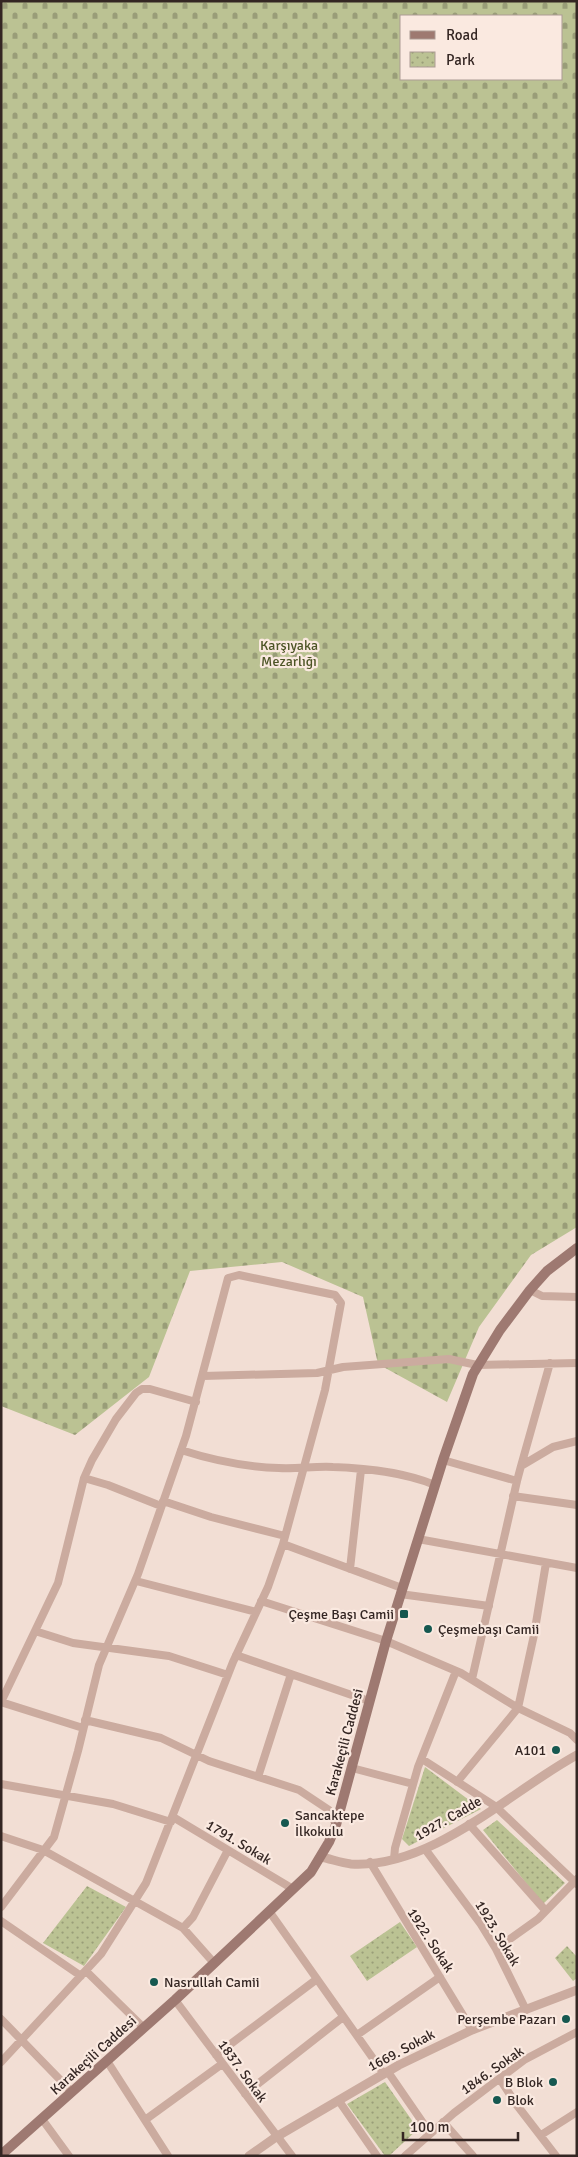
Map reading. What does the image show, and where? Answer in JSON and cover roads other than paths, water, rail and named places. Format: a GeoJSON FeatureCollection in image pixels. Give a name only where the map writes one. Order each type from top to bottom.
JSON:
{"type":"FeatureCollection","features":[{"type":"Feature","properties":{"kind":"main road","name":"Karakeçili Caddesi"},"geometry":{"type":"LineString","coordinates":[[1,2155],[175,2000],[311,1872],[321,1857],[336,1824],[386,1641],[442,1460],[477,1365],[530,1290],[547,1271],[577,1248]]}},
{"type":"Feature","properties":{"kind":"street"},"geometry":{"type":"LineString","coordinates":[[1,1907],[54,1837],[99,1665],[136,1580],[181,1450],[196,1402],[227,1281],[236,1275],[338,1296],[341,1303],[330,1369],[284,1540],[261,1601],[236,1655],[172,1819],[136,1902],[101,1954],[1,2062]]}},
{"type":"Feature","properties":{"kind":"street"},"geometry":{"type":"LineString","coordinates":[[530,1290],[542,1296],[577,1297]]}},
{"type":"Feature","properties":{"kind":"street"},"geometry":{"type":"LineString","coordinates":[[203,1376],[317,1374],[330,1369],[449,1360],[477,1365],[577,1363]]}},
{"type":"Feature","properties":{"kind":"street"},"geometry":{"type":"LineString","coordinates":[[472,1680],[513,1496],[550,1363]]}},
{"type":"Feature","properties":{"kind":"street"},"geometry":{"type":"LineString","coordinates":[[196,1402],[150,1389],[139,1391],[111,1427],[84,1478],[58,1583],[1,1702],[84,1724],[160,1738],[197,1756],[299,1790],[322,1803],[329,1810],[336,1824]]}},
{"type":"Feature","properties":{"kind":"street"},"geometry":{"type":"LineString","coordinates":[[521,1466],[553,1447],[577,1441]]}},
{"type":"Feature","properties":{"kind":"street"},"geometry":{"type":"LineString","coordinates":[[181,1450],[204,1458],[253,1465],[334,1467],[416,1477],[435,1485]]}},
{"type":"Feature","properties":{"kind":"street"},"geometry":{"type":"LineString","coordinates":[[442,1460],[517,1481]]}},
{"type":"Feature","properties":{"kind":"street"},"geometry":{"type":"LineString","coordinates":[[350,1569],[361,1470]]}},
{"type":"Feature","properties":{"kind":"street"},"geometry":{"type":"LineString","coordinates":[[84,1478],[162,1504],[284,1540],[401,1591],[489,1606]]}},
{"type":"Feature","properties":{"kind":"street"},"geometry":{"type":"LineString","coordinates":[[513,1496],[577,1505]]}},
{"type":"Feature","properties":{"kind":"street"},"geometry":{"type":"LineString","coordinates":[[418,1539],[500,1556],[577,1568]]}},
{"type":"Feature","properties":{"kind":"street"},"geometry":{"type":"LineString","coordinates":[[457,1782],[518,1708],[534,1635],[546,1564]]}},
{"type":"Feature","properties":{"kind":"street"},"geometry":{"type":"LineString","coordinates":[[136,1580],[256,1612]]}},
{"type":"Feature","properties":{"kind":"street"},"geometry":{"type":"LineString","coordinates":[[261,1601],[386,1641],[456,1671],[518,1708],[570,1733],[577,1740]]}},
{"type":"Feature","properties":{"kind":"street"},"geometry":{"type":"LineString","coordinates":[[35,1632],[73,1643],[169,1656],[228,1675]]}},
{"type":"Feature","properties":{"kind":"street"},"geometry":{"type":"LineString","coordinates":[[236,1655],[369,1701]]}},
{"type":"Feature","properties":{"kind":"street"},"geometry":{"type":"LineString","coordinates":[[394,1860],[395,1848],[413,1784],[456,1671]]}},
{"type":"Feature","properties":{"kind":"street"},"geometry":{"type":"LineString","coordinates":[[258,1777],[291,1674]]}},
{"type":"Feature","properties":{"kind":"street","name":"1927. Cadde"},"geometry":{"type":"LineString","coordinates":[[321,1857],[350,1864],[394,1860],[425,1848],[469,1824],[577,1755]]}},
{"type":"Feature","properties":{"kind":"street"},"geometry":{"type":"LineString","coordinates":[[422,1759],[495,1806],[576,1882],[526,1929],[496,1949]]}},
{"type":"Feature","properties":{"kind":"street"},"geometry":{"type":"LineString","coordinates":[[352,1768],[413,1784]]}},
{"type":"Feature","properties":{"kind":"street","name":"1791. Sokak"},"geometry":{"type":"LineString","coordinates":[[1,1784],[113,1804],[172,1819],[293,1889]]}},
{"type":"Feature","properties":{"kind":"street"},"geometry":{"type":"LineString","coordinates":[[469,1824],[545,1910]]}},
{"type":"Feature","properties":{"kind":"street"},"geometry":{"type":"LineString","coordinates":[[1,1836],[43,1850],[183,1928],[214,1963]]}},
{"type":"Feature","properties":{"kind":"street","name":"1923. Sokak"},"geometry":{"type":"LineString","coordinates":[[425,1848],[480,1923],[496,1949],[526,2010]]}},
{"type":"Feature","properties":{"kind":"street"},"geometry":{"type":"LineString","coordinates":[[183,1928],[194,1917],[228,1850]]}},
{"type":"Feature","properties":{"kind":"street","name":"1922. Sokak"},"geometry":{"type":"LineString","coordinates":[[370,1862],[472,2030]]}},
{"type":"Feature","properties":{"kind":"street"},"geometry":{"type":"LineString","coordinates":[[270,1911],[356,2036],[430,2133]]}},
{"type":"Feature","properties":{"kind":"street"},"geometry":{"type":"LineString","coordinates":[[1,1921],[84,1974],[144,2028]]}},
{"type":"Feature","properties":{"kind":"street"},"geometry":{"type":"LineString","coordinates":[[356,2036],[440,1977]]}},
{"type":"Feature","properties":{"kind":"street"},"geometry":{"type":"LineString","coordinates":[[216,2055],[317,1979]]}},
{"type":"Feature","properties":{"kind":"street","name":"1669. Sokak"},"geometry":{"type":"LineString","coordinates":[[249,2156],[276,2137],[386,2073],[472,2030],[577,1990]]}},
{"type":"Feature","properties":{"kind":"street","name":"1837. Sokak"},"geometry":{"type":"LineString","coordinates":[[175,2000],[292,2156]]}},
{"type":"Feature","properties":{"kind":"street"},"geometry":{"type":"LineString","coordinates":[[244,2094],[344,2017]]}},
{"type":"Feature","properties":{"kind":"street"},"geometry":{"type":"LineString","coordinates":[[1,2019],[72,2092]]}},
{"type":"Feature","properties":{"kind":"street","name":"1846. Sokak"},"geometry":{"type":"LineString","coordinates":[[405,2156],[443,2122],[524,2060],[577,2032]]}},
{"type":"Feature","properties":{"kind":"street"},"geometry":{"type":"LineString","coordinates":[[107,2061],[168,2156]]}},
{"type":"Feature","properties":{"kind":"street"},"geometry":{"type":"LineString","coordinates":[[146,2120],[222,2064]]}},
{"type":"Feature","properties":{"kind":"street"},"geometry":{"type":"LineString","coordinates":[[500,2078],[516,2104],[556,2156]]}},
{"type":"Feature","properties":{"kind":"street"},"geometry":{"type":"LineString","coordinates":[[339,2101],[377,2156]]}},
{"type":"Feature","properties":{"kind":"street"},"geometry":{"type":"LineString","coordinates":[[541,2135],[577,2112]]}},
{"type":"Feature","properties":{"kind":"street"},"geometry":{"type":"LineString","coordinates":[[42,2119],[69,2156]]}},
{"type":"Feature","properties":{"kind":"street"},"geometry":{"type":"LineString","coordinates":[[443,2122],[473,2156]]}},
{"type":"Feature","properties":{"kind":"place","name":"Çeşme Başı Camii"},"geometry":{"type":"Point","coordinates":[404,1614]}},
{"type":"Feature","properties":{"kind":"place","name":"Çeşmebaşı Camii"},"geometry":{"type":"Point","coordinates":[428,1629]}},
{"type":"Feature","properties":{"kind":"place","name":"A101"},"geometry":{"type":"Point","coordinates":[556,1750]}},
{"type":"Feature","properties":{"kind":"place","name":"Sancaktepe İlkokulu"},"geometry":{"type":"Point","coordinates":[285,1823]}},
{"type":"Feature","properties":{"kind":"place","name":"Nasrullah Camii"},"geometry":{"type":"Point","coordinates":[154,1982]}},
{"type":"Feature","properties":{"kind":"place","name":"Perşembe Pazarı"},"geometry":{"type":"Point","coordinates":[566,2019]}},
{"type":"Feature","properties":{"kind":"place","name":"B Blok"},"geometry":{"type":"Point","coordinates":[553,2082]}},
{"type":"Feature","properties":{"kind":"place","name":"Blok"},"geometry":{"type":"Point","coordinates":[497,2100]}},
{"type":"Feature","properties":{"kind":"park label","name":"Karşıyaka Mezarlığı"},"geometry":{"type":"Point","coordinates":[289,654]}}]}
